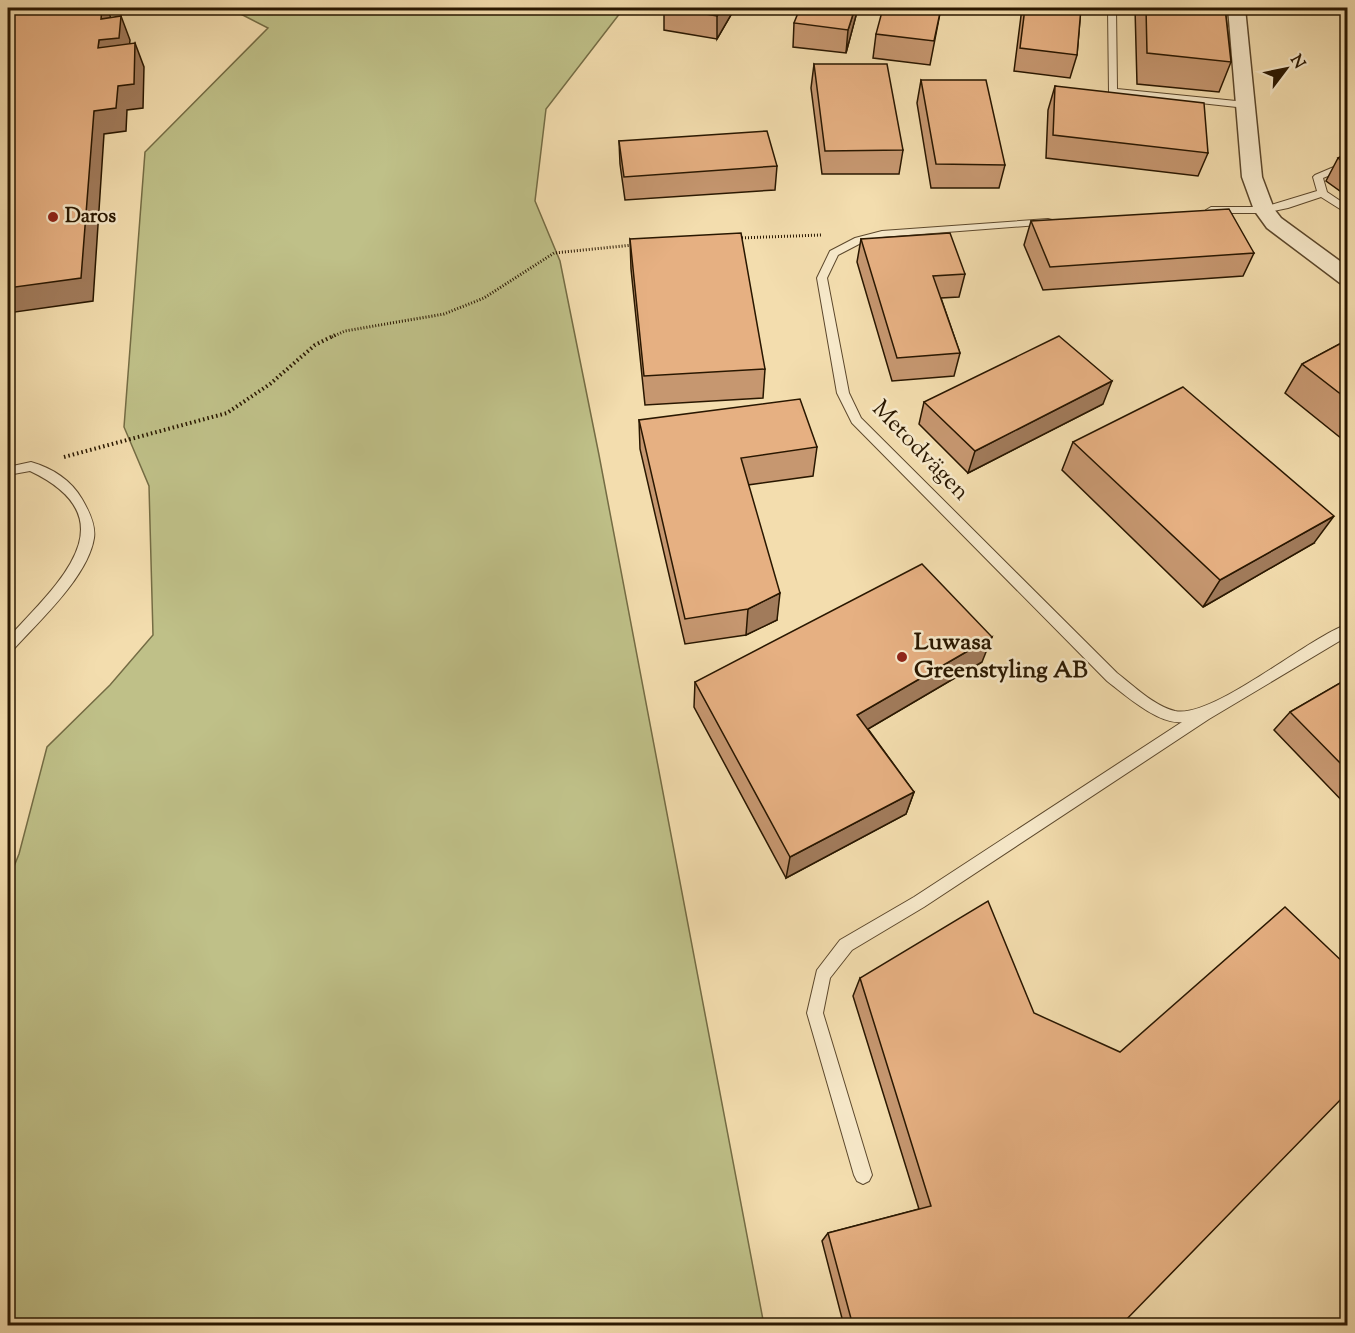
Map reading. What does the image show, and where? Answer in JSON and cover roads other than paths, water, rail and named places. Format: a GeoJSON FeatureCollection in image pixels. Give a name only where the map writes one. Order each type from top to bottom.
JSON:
{"type":"FeatureCollection","features":[{"type":"Feature","properties":{"kind":"street"},"geometry":{"type":"LineString","coordinates":[[1236,8],[1252,177],[1264,210],[1274,223],[1347,278]]}},
{"type":"Feature","properties":{"kind":"lane"},"geometry":{"type":"LineString","coordinates":[[1112,8],[1112,90],[1246,105]]}},
{"type":"Feature","properties":{"kind":"lane"},"geometry":{"type":"LineString","coordinates":[[1347,164],[1318,177],[1322,193],[1347,211]]}},
{"type":"Feature","properties":{"kind":"lane"},"geometry":{"type":"LineString","coordinates":[[1198,211],[1264,210],[1322,193]]}},
{"type":"Feature","properties":{"kind":"lane","name":"Metodvägen"},"geometry":{"type":"LineString","coordinates":[[1058,221],[882,234],[859,240],[834,253],[822,278],[843,393],[856,420],[1112,676],[1146,703],[1175,717],[1208,713],[1347,630]]}},
{"type":"Feature","properties":{"kind":"lane"},"geometry":{"type":"LineString","coordinates":[[8,471],[30,466],[62,483],[79,502],[86,522],[87,543],[67,580],[8,646]]}},
{"type":"Feature","properties":{"kind":"lane"},"geometry":{"type":"LineString","coordinates":[[863,1175],[815,1013],[823,975],[846,945],[919,902],[1208,713]]}},
{"type":"Feature","properties":{"kind":"place","name":"Daros"},"geometry":{"type":"Point","coordinates":[53,217]}},
{"type":"Feature","properties":{"kind":"place","name":"Luwasa Greenstyling AB"},"geometry":{"type":"Point","coordinates":[902,657]}}]}
